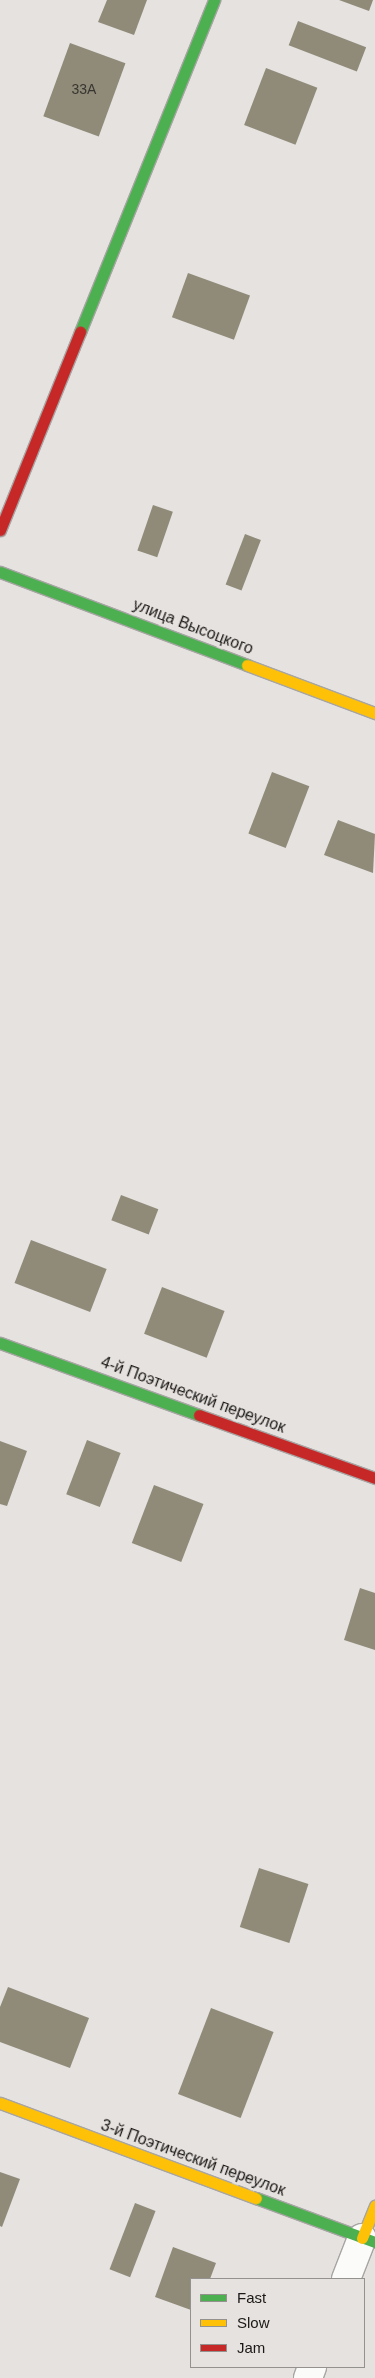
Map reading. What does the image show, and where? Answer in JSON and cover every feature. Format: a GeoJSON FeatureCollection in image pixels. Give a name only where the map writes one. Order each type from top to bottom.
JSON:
{"type":"FeatureCollection","features":[{"type":"Feature","properties":{"kind":"street"},"geometry":{"type":"LineString","coordinates":[[0,530],[214,0]]}},
{"type":"Feature","properties":{"kind":"street","name":"улица Высоцкого"},"geometry":{"type":"LineString","coordinates":[[0,572],[375,713]]}},
{"type":"Feature","properties":{"kind":"street","name":"4-й Поэтический переулок"},"geometry":{"type":"LineString","coordinates":[[0,1343],[375,1478]]}},
{"type":"Feature","properties":{"kind":"street","name":"3-й Поэтический переулок"},"geometry":{"type":"LineString","coordinates":[[0,2104],[369,2240]]}},
{"type":"Feature","properties":{"kind":"street"},"geometry":{"type":"LineString","coordinates":[[347,2278],[369,2240],[375,2205]]}},
{"type":"Feature","properties":{"kind":"building"},"geometry":{"type":"Polygon","coordinates":[[[107,0],[147,0],[134,35],[98,22],[107,0]]]}},
{"type":"Feature","properties":{"kind":"building"},"geometry":{"type":"Polygon","coordinates":[[[339,0],[373,0],[369,11],[339,0]]]}},
{"type":"Feature","properties":{"kind":"building"},"geometry":{"type":"Polygon","coordinates":[[[298,21],[366,47],[357,71],[289,45],[298,21]]]}},
{"type":"Feature","properties":{"kind":"building"},"geometry":{"type":"Polygon","coordinates":[[[70,43],[125,63],[99,136],[43,116],[70,43]]]}},
{"type":"Feature","properties":{"kind":"building"},"geometry":{"type":"Polygon","coordinates":[[[266,68],[317,88],[295,145],[244,125],[266,68]]]}},
{"type":"Feature","properties":{"kind":"building"},"geometry":{"type":"Polygon","coordinates":[[[188,273],[250,296],[234,340],[172,317],[188,273]]]}},
{"type":"Feature","properties":{"kind":"building"},"geometry":{"type":"Polygon","coordinates":[[[153,505],[173,512],[157,557],[137,550],[153,505]]]}},
{"type":"Feature","properties":{"kind":"building"},"geometry":{"type":"Polygon","coordinates":[[[245,534],[261,540],[242,591],[226,584],[245,534]]]}},
{"type":"Feature","properties":{"kind":"building"},"geometry":{"type":"Polygon","coordinates":[[[272,772],[309,786],[286,848],[248,834],[272,772]]]}},
{"type":"Feature","properties":{"kind":"building"},"geometry":{"type":"Polygon","coordinates":[[[338,820],[375,834],[373,873],[324,855],[338,820]]]}},
{"type":"Feature","properties":{"kind":"building"},"geometry":{"type":"Polygon","coordinates":[[[121,1195],[158,1209],[149,1235],[111,1220],[121,1195]]]}},
{"type":"Feature","properties":{"kind":"building"},"geometry":{"type":"Polygon","coordinates":[[[31,1240],[107,1269],[90,1312],[15,1283],[31,1240]]]}},
{"type":"Feature","properties":{"kind":"building"},"geometry":{"type":"Polygon","coordinates":[[[162,1287],[225,1311],[207,1358],[144,1334],[162,1287]]]}},
{"type":"Feature","properties":{"kind":"building"},"geometry":{"type":"Polygon","coordinates":[[[87,1440],[121,1453],[100,1507],[66,1494],[87,1440]]]}},
{"type":"Feature","properties":{"kind":"building"},"geometry":{"type":"Polygon","coordinates":[[[0,1441],[27,1451],[7,1506],[0,1504],[0,1441]]]}},
{"type":"Feature","properties":{"kind":"building"},"geometry":{"type":"Polygon","coordinates":[[[154,1485],[203,1504],[181,1562],[132,1543],[154,1485]]]}},
{"type":"Feature","properties":{"kind":"building"},"geometry":{"type":"Polygon","coordinates":[[[360,1588],[375,1593],[375,1650],[344,1640],[360,1588]]]}},
{"type":"Feature","properties":{"kind":"building"},"geometry":{"type":"Polygon","coordinates":[[[259,1868],[308,1884],[289,1943],[240,1927],[259,1868]]]}},
{"type":"Feature","properties":{"kind":"building"},"geometry":{"type":"Polygon","coordinates":[[[8,1987],[89,2018],[70,2068],[0,2042],[0,2007],[8,1987]]]}},
{"type":"Feature","properties":{"kind":"building"},"geometry":{"type":"Polygon","coordinates":[[[211,2008],[274,2032],[241,2118],[178,2094],[211,2008]]]}},
{"type":"Feature","properties":{"kind":"building"},"geometry":{"type":"Polygon","coordinates":[[[0,2172],[20,2179],[2,2227],[0,2226],[0,2172]]]}},
{"type":"Feature","properties":{"kind":"building"},"geometry":{"type":"Polygon","coordinates":[[[135,2203],[156,2211],[130,2277],[110,2269],[135,2203]]]}},
{"type":"Feature","properties":{"kind":"building"},"geometry":{"type":"Polygon","coordinates":[[[173,2247],[216,2263],[210,2278],[190,2278],[190,2310],[155,2297],[173,2247]]]}},
{"type":"Feature","properties":{"kind":"traffic: fast"},"geometry":{"type":"LineString","coordinates":[[80,332],[214,0]]}},
{"type":"Feature","properties":{"kind":"traffic: fast"},"geometry":{"type":"LineString","coordinates":[[0,572],[247,665]]}},
{"type":"Feature","properties":{"kind":"traffic: fast"},"geometry":{"type":"LineString","coordinates":[[0,1343],[199,1415]]}},
{"type":"Feature","properties":{"kind":"traffic: fast"},"geometry":{"type":"LineString","coordinates":[[256,2198],[375,2242]]}},
{"type":"Feature","properties":{"kind":"traffic: slow"},"geometry":{"type":"LineString","coordinates":[[247,665],[375,713]]}},
{"type":"Feature","properties":{"kind":"traffic: slow"},"geometry":{"type":"LineString","coordinates":[[0,2103],[256,2198]]}},
{"type":"Feature","properties":{"kind":"traffic: slow"},"geometry":{"type":"LineString","coordinates":[[362,2238],[375,2205]]}},
{"type":"Feature","properties":{"kind":"traffic: jam"},"geometry":{"type":"LineString","coordinates":[[0,530],[80,332]]}},
{"type":"Feature","properties":{"kind":"traffic: jam"},"geometry":{"type":"LineString","coordinates":[[199,1415],[375,1478]]}}]}
